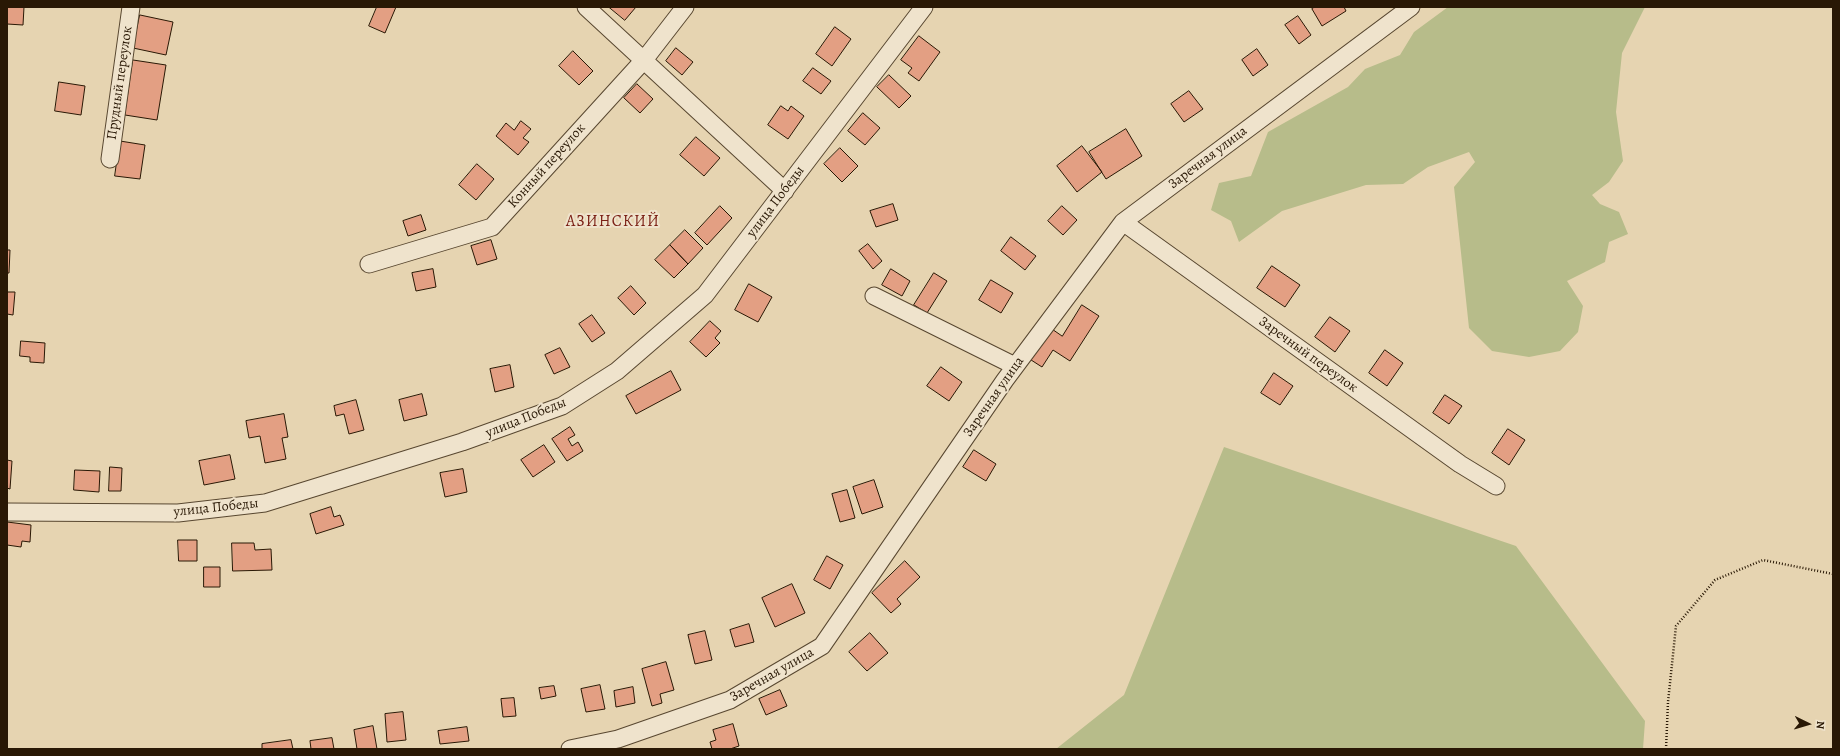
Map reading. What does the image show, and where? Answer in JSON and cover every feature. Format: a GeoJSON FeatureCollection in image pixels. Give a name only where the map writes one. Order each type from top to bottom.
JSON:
{"type":"FeatureCollection","features":[{"type":"Feature","properties":{"kind":"street","name":"Прудный переулок"},"geometry":{"type":"LineString","coordinates":[[110,159],[131,7]]}},
{"type":"Feature","properties":{"kind":"street"},"geometry":{"type":"LineString","coordinates":[[586,7],[785,191]]}},
{"type":"Feature","properties":{"kind":"street","name":"Конный переулок"},"geometry":{"type":"LineString","coordinates":[[369,264],[492,227],[644,60],[685,7]]}},
{"type":"Feature","properties":{"kind":"street","name":"улица Победы"},"geometry":{"type":"LineString","coordinates":[[7,512],[178,513],[265,503],[462,442],[562,406],[617,371],[705,295],[924,7]]}},
{"type":"Feature","properties":{"kind":"street","name":"Заречная улица"},"geometry":{"type":"LineString","coordinates":[[570,749],[618,739],[730,700],[822,646],[1015,366],[1122,222],[1411,7]]}},
{"type":"Feature","properties":{"kind":"street","name":"Заречный переулок"},"geometry":{"type":"LineString","coordinates":[[1122,222],[1460,464],[1496,486]]}},
{"type":"Feature","properties":{"kind":"street"},"geometry":{"type":"LineString","coordinates":[[874,296],[1015,366]]}},
{"type":"Feature","properties":{"kind":"path"},"geometry":{"type":"LineString","coordinates":[[1666,749],[1668,702],[1676,626],[1715,580],[1763,560],[1833,574]]}},
{"type":"Feature","properties":{"kind":"green space"},"geometry":{"type":"Polygon","coordinates":[[[1448,7],[1645,7],[1622,53],[1616,112],[1623,161],[1609,182],[1592,195],[1600,204],[1619,212],[1628,234],[1609,242],[1605,262],[1567,281],[1583,306],[1578,332],[1560,351],[1529,357],[1492,351],[1469,328],[1454,187],[1475,162],[1469,152],[1428,167],[1403,184],[1366,185],[1282,211],[1239,242],[1231,221],[1211,210],[1219,183],[1251,176],[1268,132],[1348,87],[1365,69],[1400,55],[1414,32],[1448,7]]]}},
{"type":"Feature","properties":{"kind":"green space"},"geometry":{"type":"Polygon","coordinates":[[[1224,447],[1516,546],[1645,721],[1643,749],[1056,749],[1124,695],[1224,447]]]}},
{"type":"Feature","properties":{"kind":"building"},"geometry":{"type":"Polygon","coordinates":[[[7,7],[24,7],[23,25],[7,24],[7,7]]]}},
{"type":"Feature","properties":{"kind":"building"},"geometry":{"type":"Polygon","coordinates":[[[377,7],[396,7],[385,33],[369,26],[377,7]]]}},
{"type":"Feature","properties":{"kind":"building"},"geometry":{"type":"Polygon","coordinates":[[[609,7],[636,7],[625,20],[609,7]]]}},
{"type":"Feature","properties":{"kind":"building"},"geometry":{"type":"Polygon","coordinates":[[[1315,7],[1344,7],[1346,11],[1322,26],[1312,9],[1315,7]]]}},
{"type":"Feature","properties":{"kind":"building"},"geometry":{"type":"Polygon","coordinates":[[[140,15],[173,22],[166,55],[133,48],[140,15]]]}},
{"type":"Feature","properties":{"kind":"building"},"geometry":{"type":"Polygon","coordinates":[[[1298,16],[1311,35],[1299,44],[1285,25],[1298,16]]]}},
{"type":"Feature","properties":{"kind":"building"},"geometry":{"type":"Polygon","coordinates":[[[835,27],[851,39],[832,66],[816,54],[835,27]]]}},
{"type":"Feature","properties":{"kind":"building"},"geometry":{"type":"Polygon","coordinates":[[[919,36],[940,52],[919,81],[908,73],[912,68],[901,60],[919,36]]]}},
{"type":"Feature","properties":{"kind":"building"},"geometry":{"type":"Polygon","coordinates":[[[676,48],[693,62],[682,75],[666,61],[676,48]]]}},
{"type":"Feature","properties":{"kind":"building"},"geometry":{"type":"Polygon","coordinates":[[[1257,49],[1268,65],[1253,76],[1242,60],[1257,49]]]}},
{"type":"Feature","properties":{"kind":"building"},"geometry":{"type":"Polygon","coordinates":[[[573,51],[593,71],[579,85],[559,66],[573,51]]]}},
{"type":"Feature","properties":{"kind":"building"},"geometry":{"type":"Polygon","coordinates":[[[133,60],[166,65],[157,120],[125,115],[133,60]]]}},
{"type":"Feature","properties":{"kind":"building"},"geometry":{"type":"Polygon","coordinates":[[[813,68],[831,81],[821,94],[803,81],[813,68]]]}},
{"type":"Feature","properties":{"kind":"building"},"geometry":{"type":"Polygon","coordinates":[[[889,75],[911,96],[899,108],[877,87],[889,75]]]}},
{"type":"Feature","properties":{"kind":"building"},"geometry":{"type":"Polygon","coordinates":[[[59,82],[85,86],[81,115],[55,111],[59,82]]]}},
{"type":"Feature","properties":{"kind":"building"},"geometry":{"type":"Polygon","coordinates":[[[637,84],[653,99],[640,113],[624,98],[637,84]]]}},
{"type":"Feature","properties":{"kind":"building"},"geometry":{"type":"Polygon","coordinates":[[[1189,91],[1203,109],[1184,122],[1171,104],[1189,91]]]}},
{"type":"Feature","properties":{"kind":"building"},"geometry":{"type":"Polygon","coordinates":[[[781,106],[788,111],[791,106],[804,116],[788,139],[768,125],[781,106]]]}},
{"type":"Feature","properties":{"kind":"building"},"geometry":{"type":"Polygon","coordinates":[[[863,113],[880,128],[865,145],[848,131],[863,113]]]}},
{"type":"Feature","properties":{"kind":"building"},"geometry":{"type":"Polygon","coordinates":[[[521,121],[531,129],[523,138],[529,142],[518,155],[496,136],[506,123],[514,130],[521,121]]]}},
{"type":"Feature","properties":{"kind":"building"},"geometry":{"type":"Polygon","coordinates":[[[1126,129],[1142,156],[1106,179],[1089,152],[1126,129]]]}},
{"type":"Feature","properties":{"kind":"building"},"geometry":{"type":"Polygon","coordinates":[[[696,137],[720,158],[704,176],[680,155],[696,137]]]}},
{"type":"Feature","properties":{"kind":"building"},"geometry":{"type":"Polygon","coordinates":[[[120,141],[145,145],[140,179],[115,176],[120,141]]]}},
{"type":"Feature","properties":{"kind":"building"},"geometry":{"type":"Polygon","coordinates":[[[1082,146],[1102,172],[1077,192],[1057,166],[1082,146]]]}},
{"type":"Feature","properties":{"kind":"building"},"geometry":{"type":"Polygon","coordinates":[[[840,148],[858,166],[842,182],[824,164],[840,148]]]}},
{"type":"Feature","properties":{"kind":"building"},"geometry":{"type":"Polygon","coordinates":[[[477,164],[494,179],[476,200],[459,185],[477,164]]]}},
{"type":"Feature","properties":{"kind":"building"},"geometry":{"type":"Polygon","coordinates":[[[893,204],[898,220],[876,227],[870,211],[893,204]]]}},
{"type":"Feature","properties":{"kind":"building"},"geometry":{"type":"Polygon","coordinates":[[[720,206],[732,218],[707,245],[695,233],[720,206]]]}},
{"type":"Feature","properties":{"kind":"building"},"geometry":{"type":"Polygon","coordinates":[[[1062,206],[1077,220],[1063,235],[1048,221],[1062,206]]]}},
{"type":"Feature","properties":{"kind":"building"},"geometry":{"type":"Polygon","coordinates":[[[421,215],[426,230],[408,236],[403,221],[421,215]]]}},
{"type":"Feature","properties":{"kind":"building"},"geometry":{"type":"Polygon","coordinates":[[[685,230],[703,248],[688,264],[670,245],[685,230]]]}},
{"type":"Feature","properties":{"kind":"building"},"geometry":{"type":"Polygon","coordinates":[[[1011,237],[1036,256],[1025,270],[1001,251],[1011,237]]]}},
{"type":"Feature","properties":{"kind":"building"},"geometry":{"type":"Polygon","coordinates":[[[491,240],[497,259],[477,265],[471,246],[491,240]]]}},
{"type":"Feature","properties":{"kind":"building"},"geometry":{"type":"Polygon","coordinates":[[[868,244],[882,261],[873,269],[859,251],[868,244]]]}},
{"type":"Feature","properties":{"kind":"building"},"geometry":{"type":"Polygon","coordinates":[[[670,245],[688,264],[674,278],[655,260],[670,245]]]}},
{"type":"Feature","properties":{"kind":"building"},"geometry":{"type":"Polygon","coordinates":[[[7,250],[10,250],[9,273],[7,273],[7,250]]]}},
{"type":"Feature","properties":{"kind":"building"},"geometry":{"type":"Polygon","coordinates":[[[1272,266],[1300,285],[1285,307],[1257,288],[1272,266]]]}},
{"type":"Feature","properties":{"kind":"building"},"geometry":{"type":"Polygon","coordinates":[[[433,269],[436,287],[416,291],[412,273],[433,269]]]}},
{"type":"Feature","properties":{"kind":"building"},"geometry":{"type":"Polygon","coordinates":[[[891,269],[910,281],[902,296],[882,285],[891,269]]]}},
{"type":"Feature","properties":{"kind":"building"},"geometry":{"type":"Polygon","coordinates":[[[934,273],[947,281],[927,313],[914,305],[934,273]]]}},
{"type":"Feature","properties":{"kind":"building"},"geometry":{"type":"Polygon","coordinates":[[[991,280],[1013,293],[1001,313],[979,300],[991,280]]]}},
{"type":"Feature","properties":{"kind":"building"},"geometry":{"type":"Polygon","coordinates":[[[749,284],[772,297],[758,322],[735,310],[749,284]]]}},
{"type":"Feature","properties":{"kind":"building"},"geometry":{"type":"Polygon","coordinates":[[[631,286],[646,303],[634,315],[618,298],[631,286]]]}},
{"type":"Feature","properties":{"kind":"building"},"geometry":{"type":"Polygon","coordinates":[[[7,292],[15,292],[13,315],[7,314],[7,292]]]}},
{"type":"Feature","properties":{"kind":"building"},"geometry":{"type":"Polygon","coordinates":[[[1082,305],[1099,316],[1070,361],[1053,350],[1042,367],[1028,358],[1049,327],[1062,336],[1082,305]]]}},
{"type":"Feature","properties":{"kind":"building"},"geometry":{"type":"Polygon","coordinates":[[[592,315],[605,333],[592,342],[579,324],[592,315]]]}},
{"type":"Feature","properties":{"kind":"building"},"geometry":{"type":"Polygon","coordinates":[[[1330,317],[1350,331],[1335,352],[1315,337],[1330,317]]]}},
{"type":"Feature","properties":{"kind":"building"},"geometry":{"type":"Polygon","coordinates":[[[710,321],[721,331],[715,338],[720,343],[706,357],[690,342],[710,321]]]}},
{"type":"Feature","properties":{"kind":"building"},"geometry":{"type":"Polygon","coordinates":[[[21,341],[45,343],[44,363],[30,362],[30,357],[20,356],[21,341]]]}},
{"type":"Feature","properties":{"kind":"building"},"geometry":{"type":"Polygon","coordinates":[[[560,348],[570,367],[554,374],[545,355],[560,348]]]}},
{"type":"Feature","properties":{"kind":"building"},"geometry":{"type":"Polygon","coordinates":[[[1385,350],[1403,363],[1387,386],[1369,373],[1385,350]]]}},
{"type":"Feature","properties":{"kind":"building"},"geometry":{"type":"Polygon","coordinates":[[[510,365],[514,387],[495,392],[490,369],[510,365]]]}},
{"type":"Feature","properties":{"kind":"building"},"geometry":{"type":"Polygon","coordinates":[[[941,367],[962,382],[949,401],[927,386],[941,367]]]}},
{"type":"Feature","properties":{"kind":"building"},"geometry":{"type":"Polygon","coordinates":[[[671,371],[681,390],[636,414],[626,396],[671,371]]]}},
{"type":"Feature","properties":{"kind":"building"},"geometry":{"type":"Polygon","coordinates":[[[1274,373],[1293,386],[1280,405],[1261,393],[1274,373]]]}},
{"type":"Feature","properties":{"kind":"building"},"geometry":{"type":"Polygon","coordinates":[[[422,394],[427,415],[404,421],[399,400],[422,394]]]}},
{"type":"Feature","properties":{"kind":"building"},"geometry":{"type":"Polygon","coordinates":[[[1445,395],[1462,406],[1449,424],[1433,413],[1445,395]]]}},
{"type":"Feature","properties":{"kind":"building"},"geometry":{"type":"Polygon","coordinates":[[[356,400],[364,430],[349,434],[344,414],[336,416],[334,406],[356,400]]]}},
{"type":"Feature","properties":{"kind":"building"},"geometry":{"type":"Polygon","coordinates":[[[284,414],[288,437],[282,438],[286,459],[265,463],[260,436],[249,438],[246,421],[284,414]]]}},
{"type":"Feature","properties":{"kind":"building"},"geometry":{"type":"Polygon","coordinates":[[[570,427],[575,435],[568,439],[572,446],[578,442],[583,451],[567,461],[552,439],[570,427]]]}},
{"type":"Feature","properties":{"kind":"building"},"geometry":{"type":"Polygon","coordinates":[[[1508,429],[1525,440],[1509,465],[1492,453],[1508,429]]]}},
{"type":"Feature","properties":{"kind":"building"},"geometry":{"type":"Polygon","coordinates":[[[544,445],[555,462],[533,477],[521,460],[544,445]]]}},
{"type":"Feature","properties":{"kind":"building"},"geometry":{"type":"Polygon","coordinates":[[[974,450],[996,464],[986,481],[963,467],[974,450]]]}},
{"type":"Feature","properties":{"kind":"building"},"geometry":{"type":"Polygon","coordinates":[[[230,455],[235,479],[204,485],[199,461],[230,455]]]}},
{"type":"Feature","properties":{"kind":"building"},"geometry":{"type":"Polygon","coordinates":[[[7,460],[12,461],[10,489],[7,488],[7,460]]]}},
{"type":"Feature","properties":{"kind":"building"},"geometry":{"type":"Polygon","coordinates":[[[110,467],[122,468],[121,491],[109,491],[110,467]]]}},
{"type":"Feature","properties":{"kind":"building"},"geometry":{"type":"Polygon","coordinates":[[[463,469],[467,492],[445,497],[440,473],[463,469]]]}},
{"type":"Feature","properties":{"kind":"building"},"geometry":{"type":"Polygon","coordinates":[[[75,470],[100,471],[99,492],[74,490],[75,470]]]}},
{"type":"Feature","properties":{"kind":"building"},"geometry":{"type":"Polygon","coordinates":[[[874,480],[883,507],[862,514],[853,487],[874,480]]]}},
{"type":"Feature","properties":{"kind":"building"},"geometry":{"type":"Polygon","coordinates":[[[847,490],[855,518],[840,522],[832,494],[847,490]]]}},
{"type":"Feature","properties":{"kind":"building"},"geometry":{"type":"Polygon","coordinates":[[[331,507],[334,517],[340,515],[344,525],[316,534],[310,514],[331,507]]]}},
{"type":"Feature","properties":{"kind":"building"},"geometry":{"type":"Polygon","coordinates":[[[7,522],[31,525],[30,542],[22,541],[21,547],[7,545],[7,522]]]}},
{"type":"Feature","properties":{"kind":"building"},"geometry":{"type":"Polygon","coordinates":[[[178,540],[197,540],[197,561],[179,561],[178,540]]]}},
{"type":"Feature","properties":{"kind":"building"},"geometry":{"type":"Polygon","coordinates":[[[232,543],[254,543],[255,550],[271,549],[272,570],[233,571],[232,543]]]}},
{"type":"Feature","properties":{"kind":"building"},"geometry":{"type":"Polygon","coordinates":[[[827,556],[843,565],[830,589],[814,580],[827,556]]]}},
{"type":"Feature","properties":{"kind":"building"},"geometry":{"type":"Polygon","coordinates":[[[905,561],[920,577],[897,599],[901,604],[891,613],[872,593],[905,561]]]}},
{"type":"Feature","properties":{"kind":"building"},"geometry":{"type":"Polygon","coordinates":[[[204,567],[220,567],[220,587],[204,587],[204,567]]]}},
{"type":"Feature","properties":{"kind":"building"},"geometry":{"type":"Polygon","coordinates":[[[792,584],[805,613],[775,627],[762,598],[792,584]]]}},
{"type":"Feature","properties":{"kind":"building"},"geometry":{"type":"Polygon","coordinates":[[[749,624],[754,642],[735,647],[730,630],[749,624]]]}},
{"type":"Feature","properties":{"kind":"building"},"geometry":{"type":"Polygon","coordinates":[[[705,631],[712,660],[695,664],[688,635],[705,631]]]}},
{"type":"Feature","properties":{"kind":"building"},"geometry":{"type":"Polygon","coordinates":[[[870,633],[888,653],[867,671],[849,652],[870,633]]]}},
{"type":"Feature","properties":{"kind":"building"},"geometry":{"type":"Polygon","coordinates":[[[666,662],[674,690],[660,694],[662,703],[652,706],[642,669],[666,662]]]}},
{"type":"Feature","properties":{"kind":"building"},"geometry":{"type":"Polygon","coordinates":[[[600,685],[605,709],[586,712],[581,689],[600,685]]]}},
{"type":"Feature","properties":{"kind":"building"},"geometry":{"type":"Polygon","coordinates":[[[554,686],[556,696],[541,699],[539,688],[554,686]]]}},
{"type":"Feature","properties":{"kind":"building"},"geometry":{"type":"Polygon","coordinates":[[[633,687],[635,703],[616,707],[614,691],[633,687]]]}},
{"type":"Feature","properties":{"kind":"building"},"geometry":{"type":"Polygon","coordinates":[[[780,690],[787,706],[766,715],[759,699],[780,690]]]}},
{"type":"Feature","properties":{"kind":"building"},"geometry":{"type":"Polygon","coordinates":[[[514,698],[516,716],[503,717],[501,699],[514,698]]]}},
{"type":"Feature","properties":{"kind":"building"},"geometry":{"type":"Polygon","coordinates":[[[403,712],[406,740],[387,742],[385,714],[403,712]]]}},
{"type":"Feature","properties":{"kind":"building"},"geometry":{"type":"Polygon","coordinates":[[[733,724],[739,746],[730,749],[712,749],[710,742],[716,740],[713,730],[733,724]]]}},
{"type":"Feature","properties":{"kind":"building"},"geometry":{"type":"Polygon","coordinates":[[[373,726],[377,749],[357,749],[354,730],[373,726]]]}},
{"type":"Feature","properties":{"kind":"building"},"geometry":{"type":"Polygon","coordinates":[[[467,727],[469,741],[440,744],[438,731],[467,727]]]}},
{"type":"Feature","properties":{"kind":"building"},"geometry":{"type":"Polygon","coordinates":[[[332,738],[334,749],[311,749],[310,741],[332,738]]]}},
{"type":"Feature","properties":{"kind":"building"},"geometry":{"type":"Polygon","coordinates":[[[291,740],[293,749],[262,749],[262,744],[291,740]]]}},
{"type":"Feature","properties":{"kind":"district","name":"АЗИНСКИЙ"},"geometry":{"type":"Point","coordinates":[613,222]}}]}
